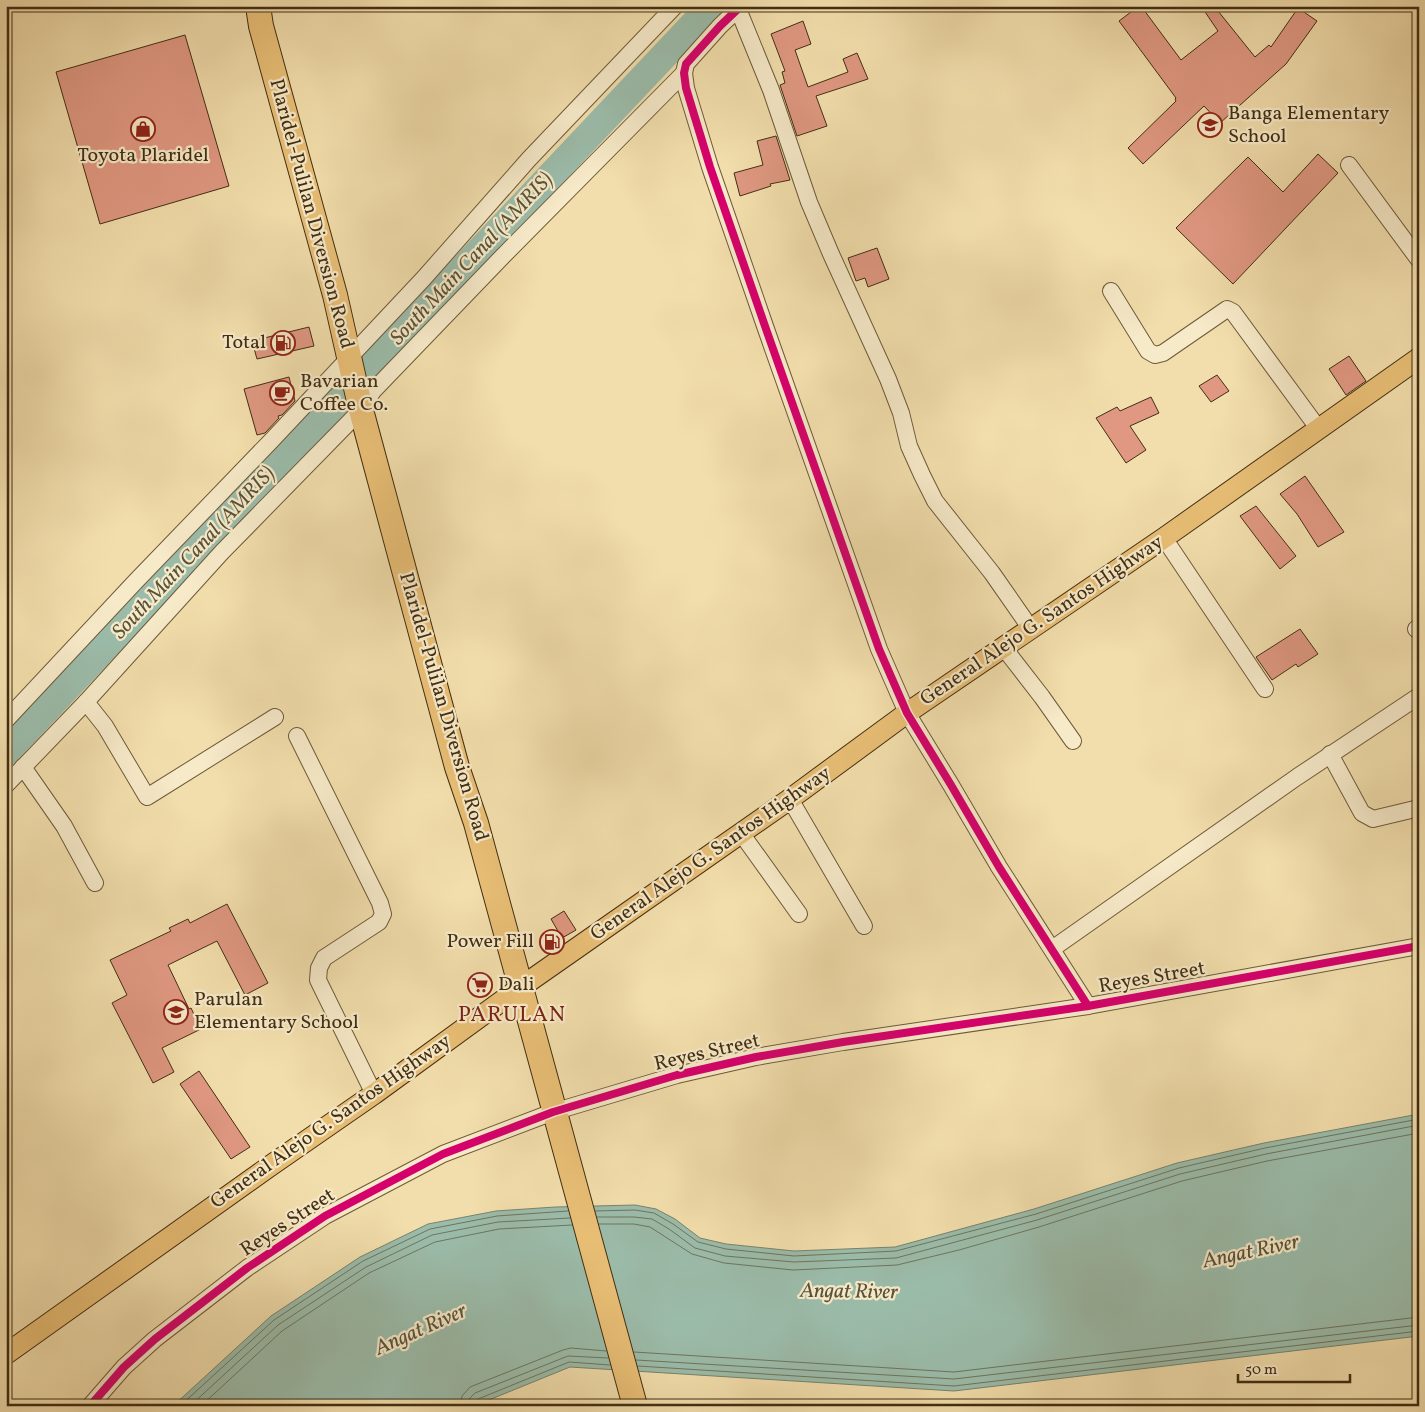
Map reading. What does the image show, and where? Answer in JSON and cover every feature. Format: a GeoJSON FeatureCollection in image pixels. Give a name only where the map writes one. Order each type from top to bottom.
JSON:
{"type":"FeatureCollection","features":[{"type":"Feature","properties":{"kind":"highway","name":"Plaridel-Pulilan Diversion Road"},"geometry":{"type":"LineString","coordinates":[[258,6],[335,294],[361,406],[457,767],[476,823],[553,1112],[635,1406]]}},
{"type":"Feature","properties":{"kind":"main road","name":"General Alejo G. Santos Highway"},"geometry":{"type":"LineString","coordinates":[[6,1354],[255,1176],[374,1094],[521,987],[790,799],[907,714],[1164,538],[1419,358]]}},
{"type":"Feature","properties":{"kind":"street"},"geometry":{"type":"LineString","coordinates":[[6,720],[129,588],[350,362],[529,159],[675,6]]}},
{"type":"Feature","properties":{"kind":"street"},"geometry":{"type":"LineString","coordinates":[[1031,629],[992,573],[935,501],[922,475],[909,446],[901,413],[888,379],[809,202],[771,90],[740,8],[720,26],[686,64],[684,73],[686,88],[710,167],[766,329],[876,640],[907,714],[999,867],[1088,1006]]}},
{"type":"Feature","properties":{"kind":"street"},"geometry":{"type":"LineString","coordinates":[[6,784],[86,702],[222,552],[361,406],[373,391],[496,263],[684,73]]}},
{"type":"Feature","properties":{"kind":"street"},"geometry":{"type":"LineString","coordinates":[[1350,165],[1419,260]]}},
{"type":"Feature","properties":{"kind":"street"},"geometry":{"type":"LineString","coordinates":[[1111,291],[1148,351],[1155,355],[1163,353],[1227,309],[1233,312],[1318,428]]}},
{"type":"Feature","properties":{"kind":"street"},"geometry":{"type":"LineString","coordinates":[[1164,538],[1265,689]]}},
{"type":"Feature","properties":{"kind":"street"},"geometry":{"type":"LineString","coordinates":[[1004,648],[1073,741]]}},
{"type":"Feature","properties":{"kind":"street"},"geometry":{"type":"LineString","coordinates":[[1052,949],[1330,754],[1419,696]]}},
{"type":"Feature","properties":{"kind":"street"},"geometry":{"type":"LineString","coordinates":[[86,702],[105,726],[147,797],[274,717]]}},
{"type":"Feature","properties":{"kind":"street"},"geometry":{"type":"LineString","coordinates":[[298,736],[380,903],[383,914],[379,922],[324,958],[319,968],[318,980],[374,1094]]}},
{"type":"Feature","properties":{"kind":"street"},"geometry":{"type":"LineString","coordinates":[[1330,754],[1362,814],[1373,819],[1419,808]]}},
{"type":"Feature","properties":{"kind":"street"},"geometry":{"type":"LineString","coordinates":[[23,767],[64,826],[95,883]]}},
{"type":"Feature","properties":{"kind":"street"},"geometry":{"type":"LineString","coordinates":[[790,799],[864,926]]}},
{"type":"Feature","properties":{"kind":"street"},"geometry":{"type":"LineString","coordinates":[[741,833],[799,914]]}},
{"type":"Feature","properties":{"kind":"street","name":"Reyes Street"},"geometry":{"type":"LineString","coordinates":[[90,1406],[124,1367],[155,1339],[247,1268],[325,1216],[443,1154],[553,1112],[676,1075],[756,1057],[843,1042],[1088,1006],[1419,946]]}},
{"type":"Feature","properties":{"kind":"water","name":"Angat River"},"geometry":{"type":"Polygon","coordinates":[[[1419,1114],[1419,1336],[954,1391],[570,1367],[474,1406],[173,1406],[271,1316],[360,1257],[428,1224],[496,1211],[635,1205],[656,1209],[675,1219],[700,1238],[726,1244],[794,1251],[895,1247],[1034,1209],[1177,1163],[1264,1143],[1419,1114]]]}},
{"type":"Feature","properties":{"kind":"building"},"geometry":{"type":"Polygon","coordinates":[[[1141,6],[1181,60],[1218,31],[1201,6],[1214,6],[1255,57],[1269,45],[1271,47],[1298,8],[1317,21],[1286,64],[1220,123],[1204,106],[1143,164],[1128,148],[1176,101],[1176,98],[1119,21],[1141,6]]]}},
{"type":"Feature","properties":{"kind":"building"},"geometry":{"type":"Polygon","coordinates":[[[803,21],[811,44],[795,50],[808,87],[848,72],[843,59],[857,53],[868,79],[816,96],[827,126],[797,136],[780,85],[785,83],[782,72],[785,71],[771,34],[803,21]]]}},
{"type":"Feature","properties":{"kind":"building","name":"Toyota Plaridel"},"geometry":{"type":"Polygon","coordinates":[[[185,35],[229,186],[100,224],[56,72],[185,35]]]}},
{"type":"Feature","properties":{"kind":"building"},"geometry":{"type":"Polygon","coordinates":[[[776,136],[790,180],[770,184],[771,186],[740,196],[734,173],[763,165],[757,141],[776,136]]]}},
{"type":"Feature","properties":{"kind":"building"},"geometry":{"type":"Polygon","coordinates":[[[1318,154],[1338,173],[1233,284],[1176,228],[1248,157],[1283,192],[1318,154]]]}},
{"type":"Feature","properties":{"kind":"building"},"geometry":{"type":"Polygon","coordinates":[[[877,248],[889,279],[868,287],[865,278],[856,281],[848,258],[877,248]]]}},
{"type":"Feature","properties":{"kind":"building","name":"Total"},"geometry":{"type":"Polygon","coordinates":[[[309,327],[314,346],[257,359],[252,341],[309,327]]]}},
{"type":"Feature","properties":{"kind":"building"},"geometry":{"type":"Polygon","coordinates":[[[1349,356],[1366,381],[1346,395],[1329,369],[1349,356]]]}},
{"type":"Feature","properties":{"kind":"building"},"geometry":{"type":"Polygon","coordinates":[[[1217,375],[1229,391],[1211,402],[1199,386],[1217,375]]]}},
{"type":"Feature","properties":{"kind":"building"},"geometry":{"type":"Polygon","coordinates":[[[289,377],[295,401],[282,415],[278,416],[279,418],[265,433],[257,435],[244,389],[289,377]]]}},
{"type":"Feature","properties":{"kind":"building"},"geometry":{"type":"Polygon","coordinates":[[[1151,397],[1159,413],[1130,426],[1146,450],[1126,463],[1096,418],[1117,407],[1120,411],[1151,397]]]}},
{"type":"Feature","properties":{"kind":"building"},"geometry":{"type":"Polygon","coordinates":[[[1305,476],[1344,532],[1318,547],[1297,514],[1280,494],[1305,476]]]}},
{"type":"Feature","properties":{"kind":"building"},"geometry":{"type":"Polygon","coordinates":[[[1256,506],[1296,556],[1280,569],[1240,516],[1256,506]]]}},
{"type":"Feature","properties":{"kind":"building"},"geometry":{"type":"Polygon","coordinates":[[[1300,629],[1318,654],[1298,667],[1296,664],[1272,680],[1256,657],[1300,629]]]}},
{"type":"Feature","properties":{"kind":"building"},"geometry":{"type":"Polygon","coordinates":[[[227,904],[268,983],[245,995],[217,941],[168,965],[201,1029],[162,1048],[174,1072],[153,1083],[112,1003],[127,995],[110,960],[171,931],[169,928],[188,919],[190,923],[227,904]]]}},
{"type":"Feature","properties":{"kind":"building"},"geometry":{"type":"Polygon","coordinates":[[[564,911],[576,930],[562,938],[551,919],[564,911]]]}},
{"type":"Feature","properties":{"kind":"building","name":"Power Fill"},"geometry":{"type":"Polygon","coordinates":[[[555,932],[562,944],[548,952],[541,940],[555,932]]]}},
{"type":"Feature","properties":{"kind":"building"},"geometry":{"type":"Polygon","coordinates":[[[199,1071],[250,1147],[231,1159],[180,1084],[199,1071]]]}},
{"type":"Feature","properties":{"kind":"waterway","name":"South Main Canal (AMRIS)"},"geometry":{"type":"LineString","coordinates":[[6,752],[711,6]]}},
{"type":"Feature","properties":{"kind":"cycle path"},"geometry":{"type":"LineString","coordinates":[[741,6],[686,64],[684,73],[686,88],[710,167],[766,329],[879,649],[907,713],[999,867],[1088,1006]]}},
{"type":"Feature","properties":{"kind":"cycle path"},"geometry":{"type":"LineString","coordinates":[[90,1406],[124,1367],[155,1339],[247,1268],[325,1216],[443,1154],[553,1112],[677,1075],[756,1057],[843,1042],[1088,1006],[1419,946]]}},
{"type":"Feature","properties":{"kind":"place","name":"Banga Elementary School"},"geometry":{"type":"Point","coordinates":[1210,125]}},
{"type":"Feature","properties":{"kind":"place","name":"Toyota Plaridel"},"geometry":{"type":"Point","coordinates":[143,129]}},
{"type":"Feature","properties":{"kind":"place","name":"Total"},"geometry":{"type":"Point","coordinates":[283,343]}},
{"type":"Feature","properties":{"kind":"place","name":"Bavarian Coffee Co."},"geometry":{"type":"Point","coordinates":[282,393]}},
{"type":"Feature","properties":{"kind":"place","name":"Power Fill"},"geometry":{"type":"Point","coordinates":[552,942]}},
{"type":"Feature","properties":{"kind":"place","name":"Dali"},"geometry":{"type":"Point","coordinates":[480,985]}},
{"type":"Feature","properties":{"kind":"place","name":"Parulan Elementary School"},"geometry":{"type":"Point","coordinates":[176,1012]}},
{"type":"Feature","properties":{"kind":"district","name":"PARULAN"},"geometry":{"type":"Point","coordinates":[512,1015]}}]}
